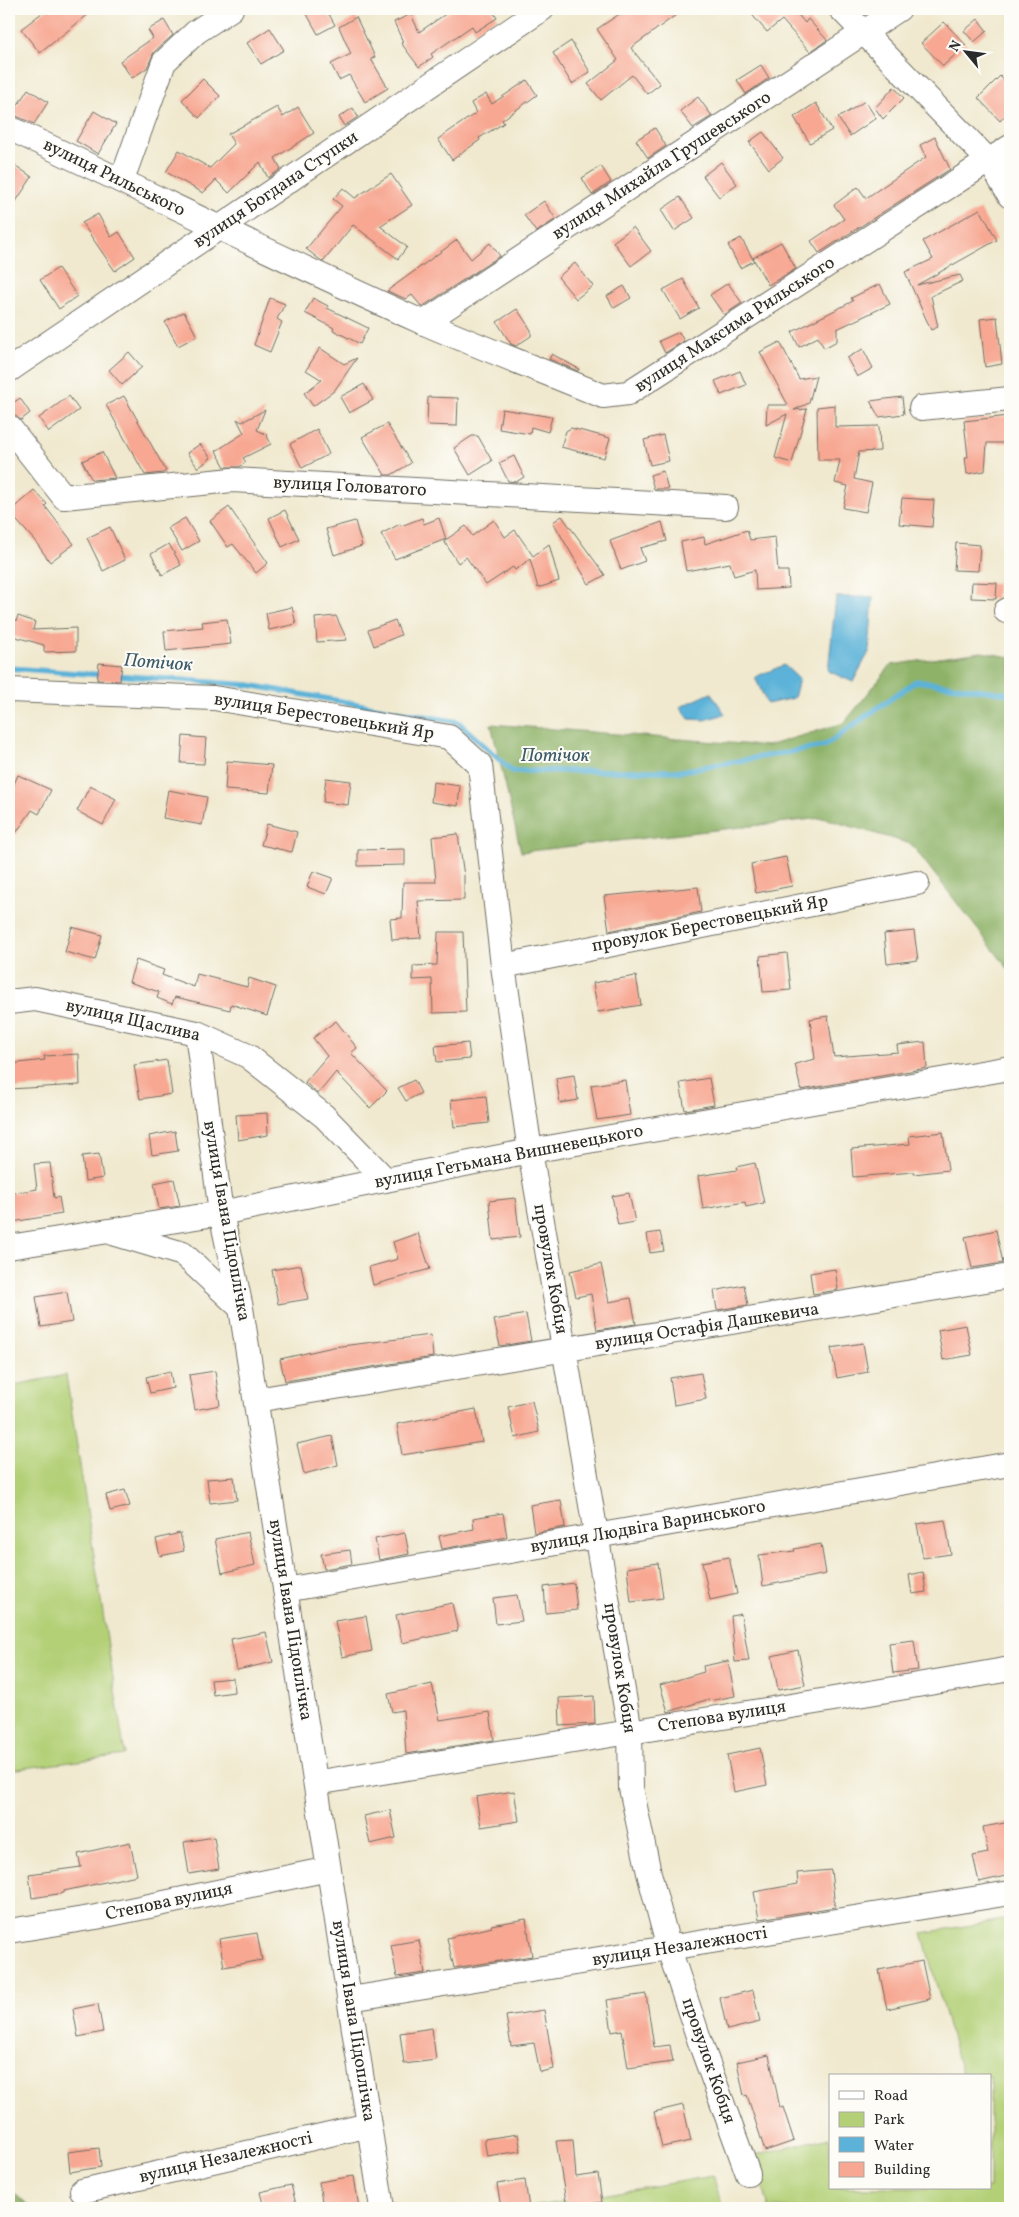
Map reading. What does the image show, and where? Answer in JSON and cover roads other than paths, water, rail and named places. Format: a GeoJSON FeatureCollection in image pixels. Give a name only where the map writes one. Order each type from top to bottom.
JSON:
{"type":"FeatureCollection","features":[{"type":"Feature","properties":{"kind":"street"},"geometry":{"type":"LineString","coordinates":[[122,180],[164,62],[196,32],[231,9]]}},
{"type":"Feature","properties":{"kind":"street","name":"вулиця Богдана Ступки"},"geometry":{"type":"LineString","coordinates":[[9,370],[542,9]]}},
{"type":"Feature","properties":{"kind":"street"},"geometry":{"type":"LineString","coordinates":[[841,9],[990,162],[1010,196]]}},
{"type":"Feature","properties":{"kind":"street","name":"вулиця Михайла Грушевського"},"geometry":{"type":"LineString","coordinates":[[424,323],[864,34],[899,9]]}},
{"type":"Feature","properties":{"kind":"street","name":"вулиця Рильського"},"geometry":{"type":"LineString","coordinates":[[9,128],[122,180],[218,229]]}},
{"type":"Feature","properties":{"kind":"street","name":"вулиця Максима Рильського"},"geometry":{"type":"LineString","coordinates":[[218,229],[424,323],[604,396],[628,393],[990,162],[1010,147]]}},
{"type":"Feature","properties":{"kind":"street"},"geometry":{"type":"LineString","coordinates":[[921,408],[1010,399]]}},
{"type":"Feature","properties":{"kind":"street","name":"вулиця Головатого"},"geometry":{"type":"LineString","coordinates":[[9,427],[64,497],[232,480],[726,507]]}},
{"type":"Feature","properties":{"kind":"street","name":"вулиця Берестовецький Яр"},"geometry":{"type":"LineString","coordinates":[[9,690],[214,698],[449,738],[480,765],[503,966],[530,1151]]}},
{"type":"Feature","properties":{"kind":"street","name":"провулок Берестовецький Яр"},"geometry":{"type":"LineString","coordinates":[[503,966],[917,882]]}},
{"type":"Feature","properties":{"kind":"street","name":"вулиця Щаслива"},"geometry":{"type":"LineString","coordinates":[[9,1002],[35,999],[197,1033],[248,1056],[324,1116],[386,1180]]}},
{"type":"Feature","properties":{"kind":"street","name":"вулиця Івана Підоплічка"},"geometry":{"type":"LineString","coordinates":[[197,1033],[221,1212],[241,1308],[256,1400],[382,2208]]}},
{"type":"Feature","properties":{"kind":"street","name":"вулиця Гетьмана Вишневецького"},"geometry":{"type":"LineString","coordinates":[[9,1247],[221,1212],[530,1151],[1010,1068]]}},
{"type":"Feature","properties":{"kind":"street","name":"провулок Кобця"},"geometry":{"type":"LineString","coordinates":[[530,1151],[630,1731],[631,1788],[649,1872],[669,1949],[700,2042],[748,2174]]}},
{"type":"Feature","properties":{"kind":"street"},"geometry":{"type":"LineString","coordinates":[[106,1231],[183,1254],[241,1308]]}},
{"type":"Feature","properties":{"kind":"street","name":"вулиця Остафія Дашкевича"},"geometry":{"type":"LineString","coordinates":[[256,1400],[1010,1276]]}},
{"type":"Feature","properties":{"kind":"street","name":"вулиця Людвіга Варинського"},"geometry":{"type":"LineString","coordinates":[[286,1590],[1010,1464]]}},
{"type":"Feature","properties":{"kind":"street","name":"Степова вулиця"},"geometry":{"type":"LineString","coordinates":[[316,1783],[630,1731],[865,1695],[1010,1669]]}},
{"type":"Feature","properties":{"kind":"street","name":"Степова вулиця"},"geometry":{"type":"LineString","coordinates":[[9,1931],[96,1917],[329,1869]]}},
{"type":"Feature","properties":{"kind":"street","name":"вулиця Незалежності"},"geometry":{"type":"LineString","coordinates":[[350,1999],[1010,1893]]}},
{"type":"Feature","properties":{"kind":"street","name":"вулиця Незалежності"},"geometry":{"type":"LineString","coordinates":[[82,2191],[369,2125]]}},
{"type":"Feature","properties":{"kind":"water"},"geometry":{"type":"Polygon","coordinates":[[[836,597],[873,597],[869,652],[853,682],[828,671],[836,597]]]}},
{"type":"Feature","properties":{"kind":"water"},"geometry":{"type":"Polygon","coordinates":[[[784,665],[799,679],[794,698],[767,704],[755,677],[784,665]]]}},
{"type":"Feature","properties":{"kind":"water"},"geometry":{"type":"Polygon","coordinates":[[[711,693],[725,714],[705,720],[689,719],[680,707],[711,693]]]}},
{"type":"Feature","properties":{"kind":"waterway","name":"Потічок"},"geometry":{"type":"LineString","coordinates":[[9,668],[104,675]]}},
{"type":"Feature","properties":{"kind":"waterway","name":"Потічок"},"geometry":{"type":"LineString","coordinates":[[114,675],[249,685],[458,722],[512,771],[681,771],[824,746],[916,681],[1010,694]]}}]}
